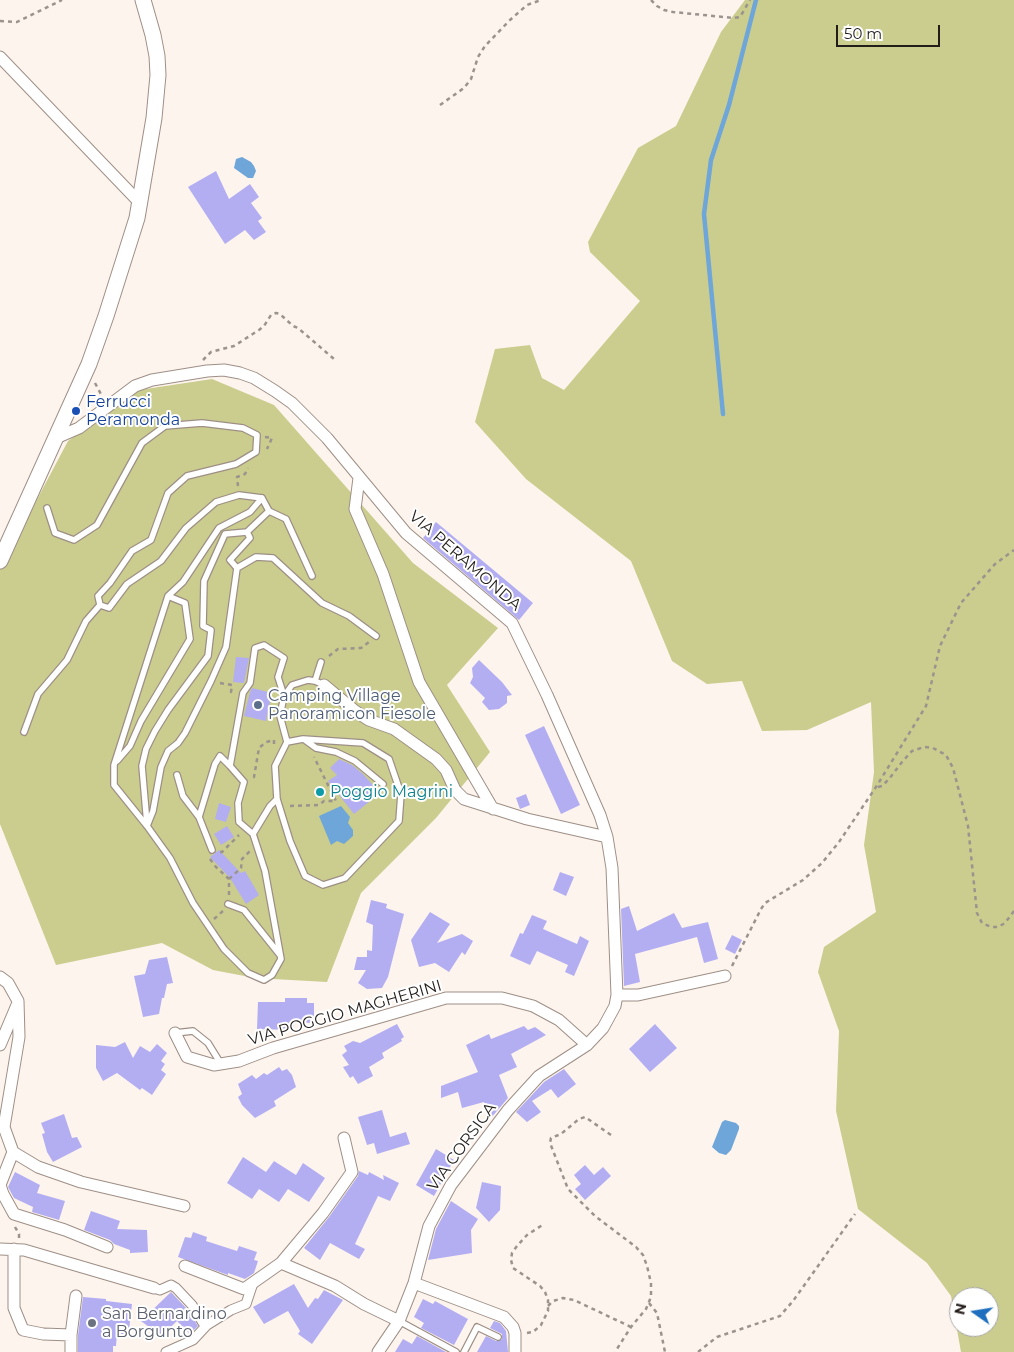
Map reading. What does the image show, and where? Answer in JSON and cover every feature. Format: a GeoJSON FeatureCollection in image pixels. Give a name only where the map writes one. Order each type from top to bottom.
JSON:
{"type":"FeatureCollection","features":[{"type":"Feature","properties":{"kind":"main road"},"geometry":{"type":"LineString","coordinates":[[0,561],[88,368],[109,307],[140,203],[154,118],[158,75],[153,35],[143,0]]}},
{"type":"Feature","properties":{"kind":"street"},"geometry":{"type":"LineString","coordinates":[[0,57],[140,203]]}},
{"type":"Feature","properties":{"kind":"street","name":"VIA PERAMONDA"},"geometry":{"type":"LineString","coordinates":[[56,438],[79,428],[134,386],[152,380],[197,372],[224,370],[254,378],[275,391],[307,417],[406,532],[512,623],[518,632],[591,793],[607,837],[612,868],[617,995]]}},
{"type":"Feature","properties":{"kind":"street"},"geometry":{"type":"LineString","coordinates":[[359,478],[355,509],[383,574],[419,682],[494,809]]}},
{"type":"Feature","properties":{"kind":"street"},"geometry":{"type":"LineString","coordinates":[[320,683],[355,711],[369,720],[394,729],[436,759],[446,770],[460,796],[473,803],[553,826],[607,837]]}},
{"type":"Feature","properties":{"kind":"street"},"geometry":{"type":"LineString","coordinates":[[0,976],[8,982],[18,1001],[19,1037],[4,1127],[13,1152],[38,1167],[81,1182],[184,1206]]}},
{"type":"Feature","properties":{"kind":"street"},"geometry":{"type":"LineString","coordinates":[[617,995],[638,995],[725,976]]}},
{"type":"Feature","properties":{"kind":"street","name":"VIA CORSICA"},"geometry":{"type":"LineString","coordinates":[[378,1352],[398,1321],[414,1282],[429,1226],[451,1185],[508,1110],[539,1076],[586,1045],[602,1028],[615,1006],[617,995]]}},
{"type":"Feature","properties":{"kind":"street","name":"VIA POGGIO MAGHERINI"},"geometry":{"type":"LineString","coordinates":[[175,1033],[187,1057],[214,1065],[239,1061],[273,1048],[446,998],[502,998],[533,1006],[558,1020],[586,1045]]}},
{"type":"Feature","properties":{"kind":"street"},"geometry":{"type":"LineString","coordinates":[[0,1045],[18,1001]]}},
{"type":"Feature","properties":{"kind":"street"},"geometry":{"type":"LineString","coordinates":[[185,1266],[244,1289],[281,1263],[323,1214],[352,1172],[344,1138]]}},
{"type":"Feature","properties":{"kind":"street"},"geometry":{"type":"LineString","coordinates":[[13,1152],[0,1185],[14,1214],[65,1230],[107,1247]]}},
{"type":"Feature","properties":{"kind":"street"},"geometry":{"type":"LineString","coordinates":[[0,1249],[24,1250],[160,1290],[171,1285],[192,1305],[205,1326]]}},
{"type":"Feature","properties":{"kind":"street"},"geometry":{"type":"LineString","coordinates":[[14,1250],[14,1308],[23,1330],[43,1334],[71,1335]]}},
{"type":"Feature","properties":{"kind":"street"},"geometry":{"type":"LineString","coordinates":[[281,1263],[335,1286],[364,1304],[398,1321]]}},
{"type":"Feature","properties":{"kind":"street"},"geometry":{"type":"LineString","coordinates":[[166,1352],[192,1340],[205,1326],[231,1310],[246,1304],[253,1282]]}},
{"type":"Feature","properties":{"kind":"street"},"geometry":{"type":"LineString","coordinates":[[414,1282],[494,1312],[509,1322],[515,1333],[516,1352]]}},
{"type":"Feature","properties":{"kind":"street"},"geometry":{"type":"LineString","coordinates":[[71,1352],[71,1335],[76,1296]]}},
{"type":"Feature","properties":{"kind":"lane"},"geometry":{"type":"LineString","coordinates":[[47,508],[55,534],[74,540],[98,525],[142,442],[165,426],[202,423],[243,428],[257,435],[256,452],[236,464],[187,476],[168,492],[151,540],[132,551],[110,583],[98,596],[100,605]]}},
{"type":"Feature","properties":{"kind":"lane"},"geometry":{"type":"LineString","coordinates":[[100,605],[109,608],[127,584],[161,561],[186,528],[216,502],[239,495],[262,498]]}},
{"type":"Feature","properties":{"kind":"lane"},"geometry":{"type":"LineString","coordinates":[[262,498],[268,511],[286,518],[312,576]]}},
{"type":"Feature","properties":{"kind":"lane"},"geometry":{"type":"LineString","coordinates":[[199,817],[215,764],[220,756],[244,782],[238,803],[239,822],[253,834],[265,871],[281,957],[272,975],[264,980],[248,973],[224,949],[192,903],[170,858],[114,784],[114,765],[168,596],[184,582],[219,528],[250,512],[262,498]]}},
{"type":"Feature","properties":{"kind":"lane"},"geometry":{"type":"LineString","coordinates":[[147,826],[142,766],[146,748],[168,710],[208,656],[211,630],[203,626],[204,581],[225,534],[247,532],[268,511]]}},
{"type":"Feature","properties":{"kind":"lane"},"geometry":{"type":"LineString","coordinates":[[147,826],[153,811],[160,768],[168,751],[178,743],[185,732],[226,647],[237,568],[230,560],[250,538],[247,532]]}},
{"type":"Feature","properties":{"kind":"lane"},"geometry":{"type":"LineString","coordinates":[[237,568],[256,557],[273,558],[322,603],[349,616],[376,636]]}},
{"type":"Feature","properties":{"kind":"lane"},"geometry":{"type":"LineString","coordinates":[[114,765],[130,746],[141,721],[190,639],[185,604],[168,596]]}},
{"type":"Feature","properties":{"kind":"lane"},"geometry":{"type":"LineString","coordinates":[[24,732],[38,694],[67,660],[86,621],[100,605]]}},
{"type":"Feature","properties":{"kind":"lane"},"geometry":{"type":"LineString","coordinates":[[230,766],[242,692],[250,683],[255,648],[264,645],[284,658],[278,677],[284,696]]}},
{"type":"Feature","properties":{"kind":"lane"},"geometry":{"type":"LineString","coordinates":[[287,742],[303,739],[363,743],[389,759],[400,794],[398,821],[345,878],[323,885],[305,876],[290,841],[277,799],[275,766],[287,742],[280,716],[284,696],[292,685],[308,680],[320,683],[321,662]]}},
{"type":"Feature","properties":{"kind":"lane"},"geometry":{"type":"LineString","coordinates":[[303,739],[316,748],[336,752],[355,761],[383,784]]}},
{"type":"Feature","properties":{"kind":"lane"},"geometry":{"type":"LineString","coordinates":[[177,775],[183,796],[199,817],[212,850]]}},
{"type":"Feature","properties":{"kind":"lane"},"geometry":{"type":"LineString","coordinates":[[253,834],[270,806],[277,799]]}},
{"type":"Feature","properties":{"kind":"lane"},"geometry":{"type":"LineString","coordinates":[[228,904],[244,910],[281,957]]}},
{"type":"Feature","properties":{"kind":"lane"},"geometry":{"type":"LineString","coordinates":[[175,1033],[193,1032],[208,1043],[221,1064]]}},
{"type":"Feature","properties":{"kind":"lane"},"geometry":{"type":"LineString","coordinates":[[398,1321],[456,1352]]}},
{"type":"Feature","properties":{"kind":"lane"},"geometry":{"type":"LineString","coordinates":[[464,1352],[477,1327],[498,1337]]}},
{"type":"Feature","properties":{"kind":"path"},"geometry":{"type":"LineString","coordinates":[[0,21],[17,22],[62,0]]}},
{"type":"Feature","properties":{"kind":"path"},"geometry":{"type":"LineString","coordinates":[[440,106],[464,88],[471,79],[478,57],[510,20],[527,5],[541,0]]}},
{"type":"Feature","properties":{"kind":"path"},"geometry":{"type":"LineString","coordinates":[[651,0],[664,10],[673,12],[734,18],[740,17],[750,0]]}},
{"type":"Feature","properties":{"kind":"path"},"geometry":{"type":"LineString","coordinates":[[197,372],[205,356],[234,346],[264,326],[271,315],[276,313],[284,316],[293,326],[298,328],[334,359]]}},
{"type":"Feature","properties":{"kind":"path"},"geometry":{"type":"LineString","coordinates":[[88,368],[104,400],[113,403]]}},
{"type":"Feature","properties":{"kind":"path"},"geometry":{"type":"LineString","coordinates":[[725,976],[731,969],[765,903],[803,880],[822,863],[839,842],[876,787],[926,706],[940,646],[961,603],[995,564],[1014,550]]}},
{"type":"Feature","properties":{"kind":"path"},"geometry":{"type":"LineString","coordinates":[[321,662],[338,649],[361,648],[376,636]]}},
{"type":"Feature","properties":{"kind":"path"},"geometry":{"type":"LineString","coordinates":[[211,681],[232,686],[231,692]]}},
{"type":"Feature","properties":{"kind":"path"},"geometry":{"type":"LineString","coordinates":[[244,782],[254,776],[259,748],[266,742],[274,740]]}},
{"type":"Feature","properties":{"kind":"path"},"geometry":{"type":"LineString","coordinates":[[280,807],[319,805],[324,801],[336,801],[316,764],[310,744]]}},
{"type":"Feature","properties":{"kind":"path"},"geometry":{"type":"LineString","coordinates":[[876,787],[882,786],[912,751],[924,747],[933,748],[946,755],[953,768],[968,826],[977,913],[982,923],[991,927],[998,927],[1005,923],[1014,911]]}},
{"type":"Feature","properties":{"kind":"path"},"geometry":{"type":"LineString","coordinates":[[222,852],[246,828]]}},
{"type":"Feature","properties":{"kind":"path"},"geometry":{"type":"LineString","coordinates":[[214,864],[230,879],[241,868],[242,860],[256,843]]}},
{"type":"Feature","properties":{"kind":"path"},"geometry":{"type":"LineString","coordinates":[[611,1135],[585,1117],[579,1119],[561,1134],[551,1138],[550,1143],[568,1189],[595,1216],[643,1255],[651,1283],[651,1297],[646,1309],[631,1327],[615,1352]]}},
{"type":"Feature","properties":{"kind":"path"},"geometry":{"type":"LineString","coordinates":[[698,1352],[717,1337],[780,1316],[793,1301],[855,1214]]}},
{"type":"Feature","properties":{"kind":"path"},"geometry":{"type":"LineString","coordinates":[[544,1224],[527,1235],[516,1246],[512,1254],[511,1265],[518,1273],[540,1286],[545,1292],[548,1306]]}},
{"type":"Feature","properties":{"kind":"path"},"geometry":{"type":"LineString","coordinates":[[515,1333],[526,1334],[537,1329],[544,1320],[548,1306],[552,1301],[563,1298],[574,1300],[631,1327]]}},
{"type":"Feature","properties":{"kind":"path"},"geometry":{"type":"LineString","coordinates":[[649,1303],[657,1313],[665,1352]]}},
{"type":"Feature","properties":{"kind":"green space"},"geometry":{"type":"Polygon","coordinates":[[[745,0],[1014,0],[1014,1352],[961,1352],[958,1337],[999,1337],[999,1287],[949,1287],[949,1293],[927,1263],[858,1209],[836,1111],[839,1031],[818,972],[824,947],[876,912],[864,845],[874,772],[871,702],[807,730],[762,731],[742,681],[707,684],[672,661],[631,561],[526,479],[475,422],[495,349],[530,345],[542,378],[564,390],[640,301],[590,252],[588,242],[638,148],[676,126],[721,32],[745,0]]]}},
{"type":"Feature","properties":{"kind":"green space"},"geometry":{"type":"Polygon","coordinates":[[[212,379],[274,405],[413,563],[498,628],[447,685],[490,752],[436,818],[361,893],[327,982],[255,978],[213,970],[162,943],[56,965],[0,824],[0,569],[68,441],[139,390],[212,379]]]}},
{"type":"Feature","properties":{"kind":"water"},"geometry":{"type":"Polygon","coordinates":[[[242,157],[254,166],[256,171],[253,178],[248,178],[234,168],[236,159],[242,157]]]}},
{"type":"Feature","properties":{"kind":"water"},"geometry":{"type":"Polygon","coordinates":[[[341,806],[350,817],[348,823],[353,830],[353,836],[344,844],[337,841],[331,845],[319,816],[341,806]]]}},
{"type":"Feature","properties":{"kind":"water"},"geometry":{"type":"Polygon","coordinates":[[[725,1120],[736,1123],[739,1126],[731,1150],[726,1155],[719,1153],[712,1147],[722,1122],[725,1120]]]}},
{"type":"Feature","properties":{"kind":"building"},"geometry":{"type":"Polygon","coordinates":[[[216,171],[229,199],[250,184],[259,197],[251,203],[262,218],[258,221],[266,232],[254,240],[245,230],[225,244],[188,187],[216,171]]]}},
{"type":"Feature","properties":{"kind":"building"},"geometry":{"type":"Polygon","coordinates":[[[436,522],[533,603],[519,620],[423,538],[436,522]]]}},
{"type":"Feature","properties":{"kind":"building"},"geometry":{"type":"Polygon","coordinates":[[[236,657],[249,658],[244,683],[233,682],[236,657]]]}},
{"type":"Feature","properties":{"kind":"building"},"geometry":{"type":"Polygon","coordinates":[[[479,660],[502,682],[512,695],[507,696],[507,703],[499,709],[489,710],[482,702],[485,698],[470,683],[473,677],[472,668],[479,660]]]}},
{"type":"Feature","properties":{"kind":"building","name":"Camping Village Panoramicon Fiesole"},"geometry":{"type":"Polygon","coordinates":[[[252,688],[272,693],[266,721],[244,716],[252,688]]]}},
{"type":"Feature","properties":{"kind":"building"},"geometry":{"type":"Polygon","coordinates":[[[544,726],[580,805],[561,814],[525,735],[544,726]]]}},
{"type":"Feature","properties":{"kind":"building"},"geometry":{"type":"Polygon","coordinates":[[[339,759],[352,765],[363,774],[380,793],[354,814],[328,781],[337,775],[330,768],[339,759]]]}},
{"type":"Feature","properties":{"kind":"building"},"geometry":{"type":"Polygon","coordinates":[[[526,794],[530,805],[520,809],[516,798],[526,794]]]}},
{"type":"Feature","properties":{"kind":"building"},"geometry":{"type":"Polygon","coordinates":[[[219,803],[231,807],[226,822],[215,819],[219,803]]]}},
{"type":"Feature","properties":{"kind":"building"},"geometry":{"type":"Polygon","coordinates":[[[227,826],[234,837],[221,845],[214,834],[227,826]]]}},
{"type":"Feature","properties":{"kind":"building"},"geometry":{"type":"Polygon","coordinates":[[[219,850],[241,873],[245,871],[259,895],[246,904],[230,878],[210,857],[219,850]]]}},
{"type":"Feature","properties":{"kind":"building"},"geometry":{"type":"Polygon","coordinates":[[[560,872],[574,877],[566,896],[553,890],[560,872]]]}},
{"type":"Feature","properties":{"kind":"building"},"geometry":{"type":"Polygon","coordinates":[[[371,900],[387,904],[386,908],[404,914],[388,977],[382,988],[367,989],[358,983],[366,970],[354,970],[357,957],[367,957],[367,950],[372,951],[373,925],[366,922],[371,900]]]}},
{"type":"Feature","properties":{"kind":"building"},"geometry":{"type":"Polygon","coordinates":[[[629,906],[637,931],[674,913],[682,928],[708,922],[718,959],[704,963],[697,937],[635,954],[640,982],[624,986],[621,909],[629,906]]]}},
{"type":"Feature","properties":{"kind":"building"},"geometry":{"type":"Polygon","coordinates":[[[430,912],[450,924],[437,943],[462,934],[473,941],[465,955],[462,952],[449,972],[435,963],[419,967],[411,940],[430,912]]]}},
{"type":"Feature","properties":{"kind":"building"},"geometry":{"type":"Polygon","coordinates":[[[532,915],[547,921],[543,929],[577,944],[580,936],[589,941],[574,976],[565,972],[568,965],[537,951],[530,965],[510,956],[520,933],[523,934],[532,915]]]}},
{"type":"Feature","properties":{"kind":"building"},"geometry":{"type":"Polygon","coordinates":[[[732,935],[742,940],[735,954],[725,949],[732,935]]]}},
{"type":"Feature","properties":{"kind":"building"},"geometry":{"type":"Polygon","coordinates":[[[167,957],[173,983],[167,984],[159,1014],[143,1017],[134,976],[145,974],[149,960],[167,957]]]}},
{"type":"Feature","properties":{"kind":"building"},"geometry":{"type":"Polygon","coordinates":[[[285,998],[307,998],[307,1003],[314,1003],[314,1023],[294,1022],[293,1030],[257,1029],[258,1002],[285,1002],[285,998]]]}},
{"type":"Feature","properties":{"kind":"building"},"geometry":{"type":"Polygon","coordinates":[[[397,1024],[404,1037],[401,1039],[402,1041],[382,1053],[384,1058],[369,1067],[373,1076],[358,1084],[353,1076],[350,1078],[343,1067],[349,1065],[342,1055],[347,1051],[344,1046],[353,1041],[360,1043],[397,1024]]]}},
{"type":"Feature","properties":{"kind":"building"},"geometry":{"type":"Polygon","coordinates":[[[655,1024],[677,1048],[650,1072],[629,1049],[655,1024]]]}},
{"type":"Feature","properties":{"kind":"building"},"geometry":{"type":"Polygon","coordinates":[[[524,1026],[528,1030],[535,1027],[546,1035],[511,1054],[517,1067],[499,1075],[508,1098],[491,1118],[484,1102],[462,1108],[458,1092],[441,1098],[441,1086],[478,1072],[466,1045],[489,1034],[491,1039],[524,1026]]]}},
{"type":"Feature","properties":{"kind":"building"},"geometry":{"type":"Polygon","coordinates":[[[125,1042],[133,1058],[140,1046],[150,1052],[157,1044],[167,1053],[161,1061],[165,1064],[161,1070],[166,1074],[152,1095],[142,1088],[140,1090],[117,1073],[103,1081],[96,1068],[96,1045],[115,1047],[125,1042]]]}},
{"type":"Feature","properties":{"kind":"building"},"geometry":{"type":"Polygon","coordinates":[[[279,1067],[282,1071],[287,1069],[292,1075],[296,1087],[274,1101],[276,1106],[255,1118],[242,1105],[238,1097],[242,1094],[238,1084],[252,1075],[256,1079],[264,1073],[267,1075],[279,1067]]]}},
{"type":"Feature","properties":{"kind":"building"},"geometry":{"type":"Polygon","coordinates":[[[564,1069],[576,1084],[558,1098],[551,1089],[532,1101],[541,1112],[527,1122],[516,1112],[544,1082],[564,1069]]]}},
{"type":"Feature","properties":{"kind":"building"},"geometry":{"type":"Polygon","coordinates":[[[382,1110],[390,1137],[406,1132],[410,1144],[377,1154],[374,1143],[367,1145],[358,1117],[382,1110]]]}},
{"type":"Feature","properties":{"kind":"building"},"geometry":{"type":"Polygon","coordinates":[[[64,1114],[72,1138],[77,1137],[82,1147],[53,1162],[47,1152],[42,1134],[45,1133],[41,1123],[64,1114]]]}},
{"type":"Feature","properties":{"kind":"building"},"geometry":{"type":"Polygon","coordinates":[[[436,1149],[454,1160],[434,1196],[416,1185],[436,1149]]]}},
{"type":"Feature","properties":{"kind":"building"},"geometry":{"type":"Polygon","coordinates":[[[243,1157],[266,1172],[274,1161],[296,1175],[303,1163],[325,1178],[309,1202],[288,1189],[279,1202],[259,1189],[252,1199],[227,1183],[243,1157]]]}},
{"type":"Feature","properties":{"kind":"building"},"geometry":{"type":"Polygon","coordinates":[[[585,1165],[594,1175],[603,1167],[611,1176],[585,1200],[575,1189],[581,1184],[574,1175],[585,1165]]]}},
{"type":"Feature","properties":{"kind":"building"},"geometry":{"type":"Polygon","coordinates":[[[359,1171],[368,1175],[369,1172],[384,1180],[383,1175],[399,1183],[390,1201],[378,1196],[355,1244],[365,1249],[359,1259],[330,1243],[320,1260],[304,1248],[329,1217],[358,1176],[359,1171]]]}},
{"type":"Feature","properties":{"kind":"building"},"geometry":{"type":"Polygon","coordinates":[[[15,1172],[40,1185],[37,1193],[65,1201],[59,1220],[32,1212],[33,1207],[14,1198],[8,1187],[15,1172]]]}},
{"type":"Feature","properties":{"kind":"building"},"geometry":{"type":"Polygon","coordinates":[[[482,1182],[501,1186],[500,1210],[489,1222],[476,1208],[482,1182]]]}},
{"type":"Feature","properties":{"kind":"building"},"geometry":{"type":"Polygon","coordinates":[[[451,1201],[478,1219],[471,1230],[472,1253],[428,1260],[436,1229],[451,1201]]]}},
{"type":"Feature","properties":{"kind":"building"},"geometry":{"type":"Polygon","coordinates":[[[91,1211],[120,1221],[117,1229],[147,1230],[148,1252],[130,1253],[130,1250],[114,1244],[110,1240],[84,1230],[91,1211]]]}},
{"type":"Feature","properties":{"kind":"building"},"geometry":{"type":"Polygon","coordinates":[[[193,1232],[207,1237],[206,1241],[237,1251],[239,1246],[257,1252],[254,1260],[258,1261],[254,1273],[245,1279],[228,1273],[228,1275],[178,1257],[185,1237],[191,1238],[193,1232]]]}},
{"type":"Feature","properties":{"kind":"building"},"geometry":{"type":"Polygon","coordinates":[[[294,1284],[308,1308],[324,1290],[343,1300],[312,1344],[298,1334],[300,1331],[288,1311],[264,1324],[253,1307],[294,1284]]]}},
{"type":"Feature","properties":{"kind":"building"},"geometry":{"type":"Polygon","coordinates":[[[171,1292],[187,1309],[198,1326],[190,1334],[177,1321],[161,1336],[141,1321],[171,1292]]]}},
{"type":"Feature","properties":{"kind":"building","name":"San Bernardino a Borgunto"},"geometry":{"type":"Polygon","coordinates":[[[83,1297],[132,1304],[129,1330],[127,1330],[127,1335],[117,1333],[116,1346],[113,1346],[113,1352],[78,1352],[78,1335],[83,1297]]]}},
{"type":"Feature","properties":{"kind":"building"},"geometry":{"type":"Polygon","coordinates":[[[423,1299],[433,1304],[435,1301],[468,1319],[454,1345],[421,1328],[424,1323],[414,1317],[423,1299]]]}},
{"type":"Feature","properties":{"kind":"building"},"geometry":{"type":"Polygon","coordinates":[[[494,1321],[500,1323],[506,1331],[508,1352],[477,1352],[486,1336],[496,1341],[502,1339],[502,1334],[490,1328],[494,1321]]]}},
{"type":"Feature","properties":{"kind":"building"},"geometry":{"type":"Polygon","coordinates":[[[417,1336],[446,1352],[395,1352],[403,1339],[412,1344],[417,1336]]]}},
{"type":"Feature","properties":{"kind":"waterway"},"geometry":{"type":"LineString","coordinates":[[723,414],[704,214],[711,160],[729,105],[756,0]]}},
{"type":"Feature","properties":{"kind":"place","name":"Ferrucci Peramonda"},"geometry":{"type":"Point","coordinates":[76,411]}},
{"type":"Feature","properties":{"kind":"place","name":"Camping Village Panoramicon Fiesole"},"geometry":{"type":"Point","coordinates":[258,705]}},
{"type":"Feature","properties":{"kind":"place","name":"Poggio Magrini"},"geometry":{"type":"Point","coordinates":[320,792]}},
{"type":"Feature","properties":{"kind":"place","name":"San Bernardino a Borgunto"},"geometry":{"type":"Point","coordinates":[92,1323]}}]}
